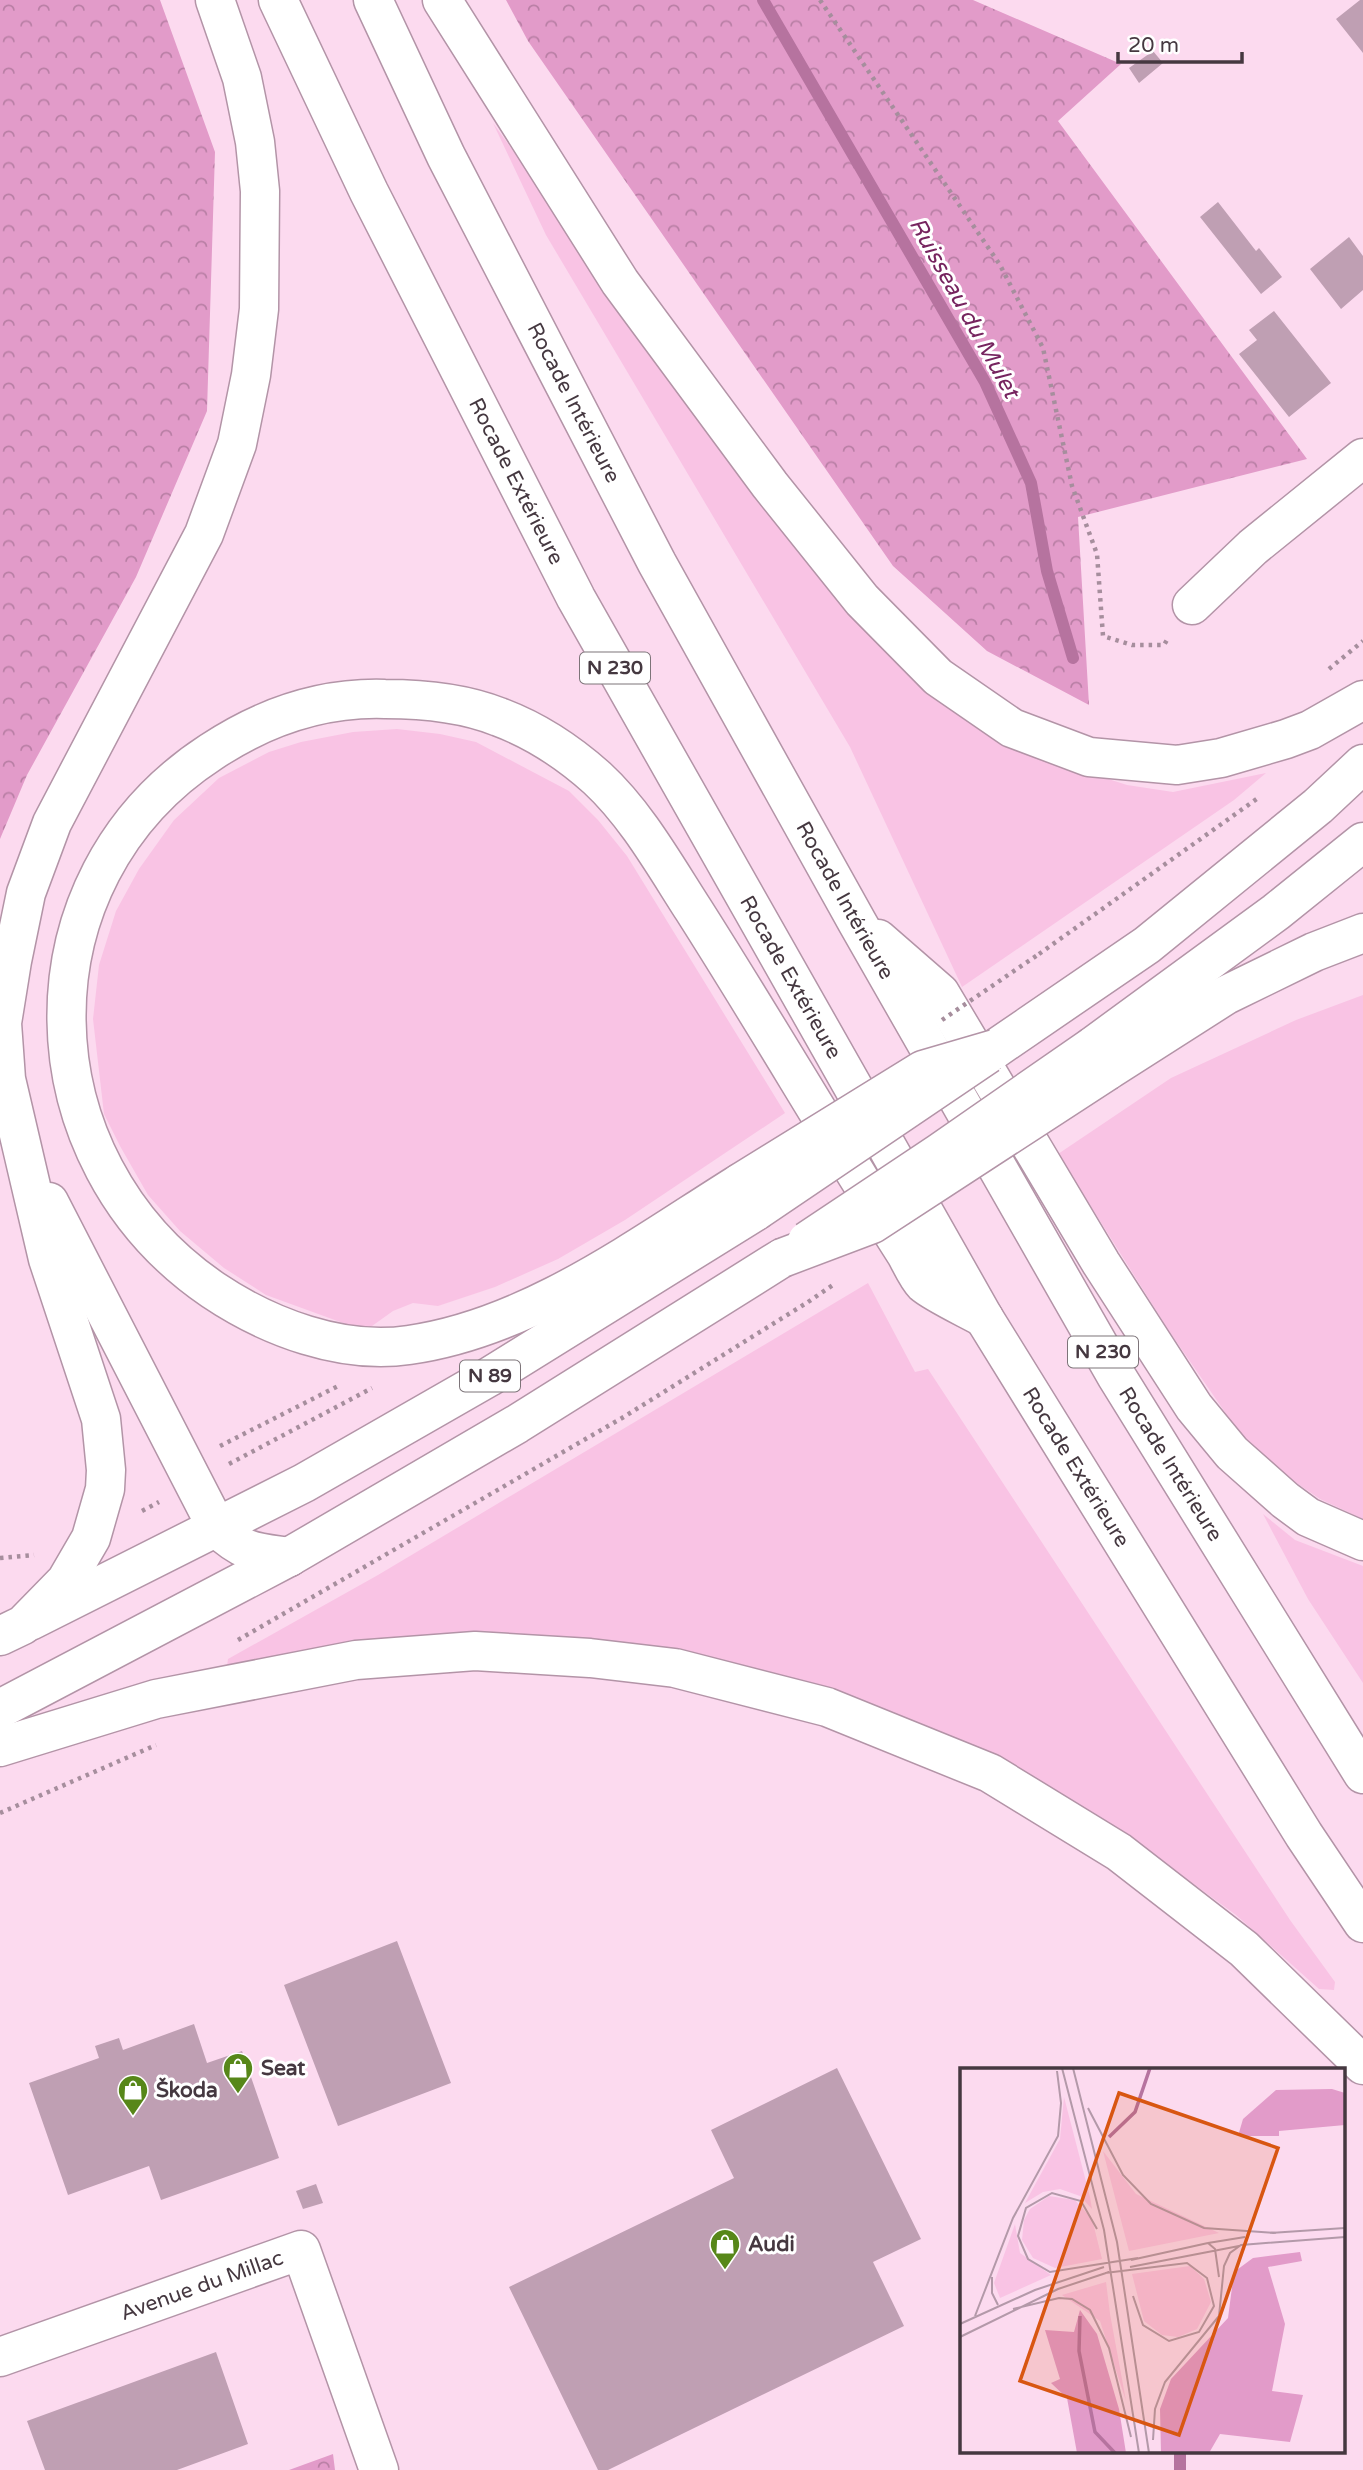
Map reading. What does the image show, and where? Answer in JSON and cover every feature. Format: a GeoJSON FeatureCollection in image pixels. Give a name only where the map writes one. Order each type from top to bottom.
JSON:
{"type":"FeatureCollection","features":[{"type":"Feature","properties":{"kind":"main road"},"geometry":{"type":"LineString","coordinates":[[12,1630],[66,1581],[90,1538],[104,1489],[106,1470],[101,1419],[48,1259],[20,1144],[6,1079],[2,1023],[26,893],[52,823],[204,534],[237,444],[251,375],[259,309],[260,191],[255,142],[242,78],[215,0]]}},
{"type":"Feature","properties":{"kind":"main road","name":"Rocade Extérieure"},"geometry":{"type":"LineString","coordinates":[[278,0],[369,192],[576,598],[984,1318],[1304,1835],[1363,1923]]}},
{"type":"Feature","properties":{"kind":"main road","name":"Rocade Intérieure"},"geometry":{"type":"LineString","coordinates":[[373,0],[446,156],[657,563],[857,922],[1117,1377],[1363,1774]]}},
{"type":"Feature","properties":{"kind":"main road"},"geometry":{"type":"LineString","coordinates":[[442,0],[636,303],[770,485],[862,600],[938,677],[1012,728],[1089,757],[1177,765],[1221,758],[1286,739],[1310,730],[1363,700]]}},
{"type":"Feature","properties":{"kind":"main road"},"geometry":{"type":"LineString","coordinates":[[1192,605],[1253,547],[1363,458]]}},
{"type":"Feature","properties":{"kind":"main road"},"geometry":{"type":"LineString","coordinates":[[984,1318],[924,1284],[703,924],[645,837],[601,781],[570,755],[498,716],[454,705],[409,699],[365,698],[300,709],[260,724],[197,760],[164,789],[138,817],[97,879],[73,952],[68,974],[66,1011],[72,1084],[83,1124],[102,1169],[139,1223],[176,1261],[228,1300],[267,1320],[306,1335],[342,1344],[376,1347],[413,1345],[476,1330],[525,1309],[748,1197],[923,1070],[995,1049],[1147,945],[1318,806],[1363,764]]}},
{"type":"Feature","properties":{"kind":"main road"},"geometry":{"type":"LineString","coordinates":[[1100,1058],[1363,842]]}},
{"type":"Feature","properties":{"kind":"main road"},"geometry":{"type":"LineString","coordinates":[[857,922],[940,993],[1101,1263],[1164,1363],[1213,1430],[1257,1478],[1285,1500],[1308,1517],[1363,1541]]}},
{"type":"Feature","properties":{"kind":"main road"},"geometry":{"type":"LineString","coordinates":[[1100,1058],[1294,961],[1363,933]]}},
{"type":"Feature","properties":{"kind":"main road","name":"N 89"},"geometry":{"type":"LineString","coordinates":[[0,1709],[289,1557],[517,1424],[782,1258],[872,1224],[1100,1058]]}},
{"type":"Feature","properties":{"kind":"main road"},"geometry":{"type":"LineString","coordinates":[[20,1144],[217,1528],[235,1545],[256,1552],[289,1557]]}},
{"type":"Feature","properties":{"kind":"main road","name":"N 89"},"geometry":{"type":"LineString","coordinates":[[12,1630],[304,1483],[489,1377],[748,1197]]}},
{"type":"Feature","properties":{"kind":"main road"},"geometry":{"type":"LineString","coordinates":[[0,1747],[156,1699],[356,1660],[475,1651],[590,1658],[675,1668],[827,1707],[990,1773],[1119,1852],[1244,1950],[1363,2065]]}},
{"type":"Feature","properties":{"kind":"main road","name":"Avenue du Millac"},"geometry":{"type":"LineString","coordinates":[[0,2357],[301,2250],[379,2470]]}},
{"type":"Feature","properties":{"kind":"path"},"geometry":{"type":"LineString","coordinates":[[820,0],[1000,265],[1043,348],[1072,486],[1097,554],[1103,636],[1132,645],[1164,645],[1192,605]]}},
{"type":"Feature","properties":{"kind":"path"},"geometry":{"type":"LineString","coordinates":[[1039,954],[1268,791]]}},
{"type":"Feature","properties":{"kind":"path"},"geometry":{"type":"LineString","coordinates":[[237,1640],[622,1418],[808,1302]]}},
{"type":"Feature","properties":{"kind":"path"},"geometry":{"type":"LineString","coordinates":[[184,1464],[369,1371],[376,1347]]}},
{"type":"Feature","properties":{"kind":"path"},"geometry":{"type":"LineString","coordinates":[[0,1813],[166,1740]]}},
{"type":"Feature","properties":{"kind":"shaded area"},"geometry":{"type":"Polygon","coordinates":[[[493,123],[807,559],[1077,769],[1127,785],[1173,792],[1266,773],[1234,800],[962,987],[850,747],[546,235],[493,123]]]}},
{"type":"Feature","properties":{"kind":"shaded area"},"geometry":{"type":"Polygon","coordinates":[[[397,729],[476,742],[569,791],[598,820],[627,856],[785,1113],[625,1220],[558,1259],[495,1287],[438,1306],[413,1303],[393,1311],[365,1331],[266,1295],[224,1268],[180,1231],[148,1195],[104,1114],[93,1019],[99,965],[116,911],[139,869],[174,820],[219,778],[269,752],[301,742],[353,732],[397,729]]]}},
{"type":"Feature","properties":{"kind":"shaded area"},"geometry":{"type":"Polygon","coordinates":[[[1363,995],[1363,1519],[1320,1499],[1270,1465],[1240,1434],[1169,1331],[1058,1154],[1171,1078],[1296,1020],[1363,995]]]}},
{"type":"Feature","properties":{"kind":"shaded area"},"geometry":{"type":"Polygon","coordinates":[[[868,1283],[915,1372],[928,1369],[1290,1920],[1335,1982],[1334,1990],[1319,1989],[1236,1915],[1158,1858],[725,1664],[226,1673],[228,1659],[378,1575],[868,1283]]]}},
{"type":"Feature","properties":{"kind":"shaded area"},"geometry":{"type":"Polygon","coordinates":[[[1263,1514],[1295,1540],[1363,1566],[1363,1683],[1308,1599],[1263,1514]]]}},
{"type":"Feature","properties":{"kind":"green space"},"geometry":{"type":"Polygon","coordinates":[[[0,0],[160,0],[215,152],[207,411],[136,577],[27,775],[0,839],[0,0]]]}},
{"type":"Feature","properties":{"kind":"green space"},"geometry":{"type":"Polygon","coordinates":[[[506,0],[973,0],[1121,64],[1058,121],[1307,459],[1078,517],[1089,705],[987,651],[893,566],[528,41],[506,0]]]}},
{"type":"Feature","properties":{"kind":"green space"},"geometry":{"type":"Polygon","coordinates":[[[333,2454],[335,2470],[289,2470],[333,2454]]]}},
{"type":"Feature","properties":{"kind":"building"},"geometry":{"type":"Polygon","coordinates":[[[1363,0],[1363,53],[1336,19],[1363,0]]]}},
{"type":"Feature","properties":{"kind":"building"},"geometry":{"type":"Polygon","coordinates":[[[1153,51],[1163,63],[1139,83],[1129,68],[1153,51]]]}},
{"type":"Feature","properties":{"kind":"building"},"geometry":{"type":"Polygon","coordinates":[[[1218,202],[1256,251],[1259,248],[1282,277],[1261,294],[1200,217],[1218,202]]]}},
{"type":"Feature","properties":{"kind":"building"},"geometry":{"type":"Polygon","coordinates":[[[1349,237],[1363,256],[1363,290],[1341,309],[1310,269],[1349,237]]]}},
{"type":"Feature","properties":{"kind":"building"},"geometry":{"type":"Polygon","coordinates":[[[1274,311],[1331,383],[1289,417],[1239,354],[1257,340],[1249,330],[1274,311]]]}},
{"type":"Feature","properties":{"kind":"building"},"geometry":{"type":"Polygon","coordinates":[[[397,1941],[451,2083],[338,2126],[284,1985],[397,1941]]]}},
{"type":"Feature","properties":{"kind":"building"},"geometry":{"type":"Polygon","coordinates":[[[194,2024],[207,2063],[242,2051],[279,2158],[161,2200],[149,2166],[68,2195],[29,2083],[99,2058],[95,2046],[119,2038],[123,2050],[194,2024]]]}},
{"type":"Feature","properties":{"kind":"building"},"geometry":{"type":"Polygon","coordinates":[[[837,2068],[921,2239],[873,2262],[904,2326],[608,2470],[598,2470],[509,2287],[734,2178],[711,2130],[837,2068]]]}},
{"type":"Feature","properties":{"kind":"building"},"geometry":{"type":"Polygon","coordinates":[[[316,2184],[323,2203],[303,2209],[296,2191],[316,2184]]]}},
{"type":"Feature","properties":{"kind":"building"},"geometry":{"type":"Polygon","coordinates":[[[216,2352],[248,2444],[177,2470],[45,2470],[27,2421],[216,2352]]]}},
{"type":"Feature","properties":{"kind":"waterway","name":"Ruisseau du Mulet"},"geometry":{"type":"LineString","coordinates":[[763,0],[985,382],[1031,483],[1047,571],[1073,658]]}},
{"type":"Feature","properties":{"kind":"waterway","name":"Ruisseau du Mulet"},"geometry":{"type":"LineString","coordinates":[[1180,2452],[1180,2470]]}},
{"type":"Feature","properties":{"kind":"place","name":"Seat"},"geometry":{"type":"Point","coordinates":[238,2095]}},
{"type":"Feature","properties":{"kind":"place","name":"Škoda"},"geometry":{"type":"Point","coordinates":[133,2117]}},
{"type":"Feature","properties":{"kind":"place","name":"Audi"},"geometry":{"type":"Point","coordinates":[725,2271]}}]}
